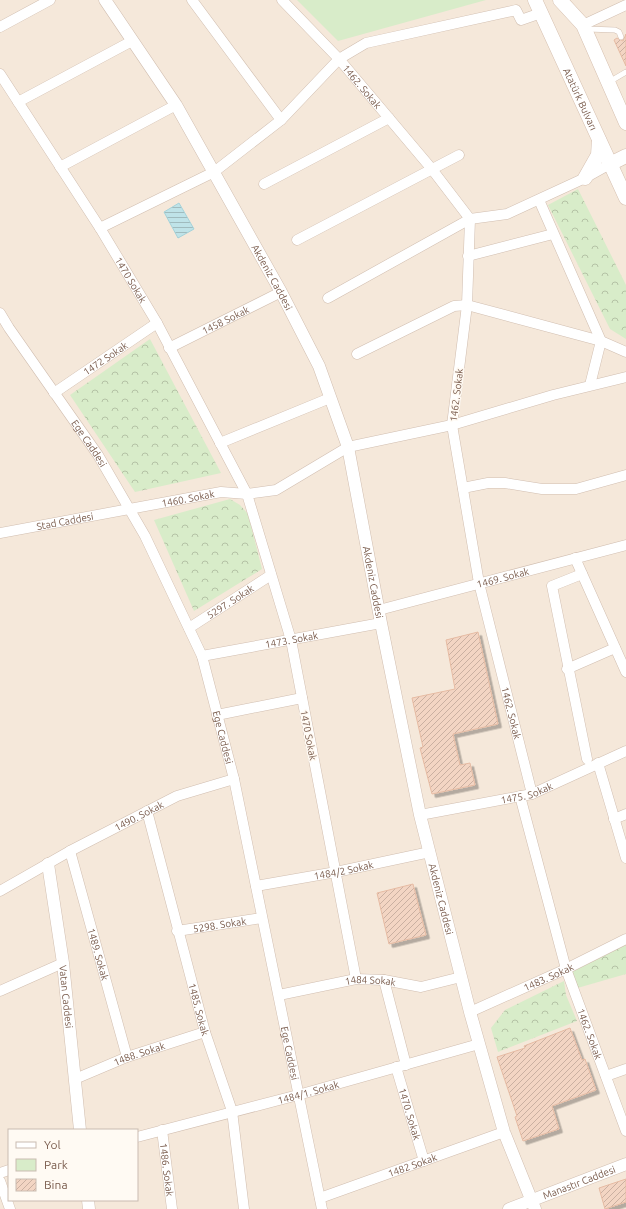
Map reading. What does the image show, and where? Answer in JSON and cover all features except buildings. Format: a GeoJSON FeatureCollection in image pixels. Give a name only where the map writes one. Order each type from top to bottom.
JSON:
{"type":"FeatureCollection","features":[{"type":"Feature","properties":{"kind":"main road","name":"Atatürk Bulvarı"},"geometry":{"type":"LineString","coordinates":[[535,0],[626,198]]}},
{"type":"Feature","properties":{"kind":"main road"},"geometry":{"type":"LineString","coordinates":[[560,0],[583,27],[626,123]]}},
{"type":"Feature","properties":{"kind":"main road"},"geometry":{"type":"LineString","coordinates":[[584,178],[598,155],[599,138]]}},
{"type":"Feature","properties":{"kind":"main road"},"geometry":{"type":"LineString","coordinates":[[610,164],[626,156]]}},
{"type":"Feature","properties":{"kind":"street"},"geometry":{"type":"LineString","coordinates":[[0,27],[50,0]]}},
{"type":"Feature","properties":{"kind":"street"},"geometry":{"type":"LineString","coordinates":[[192,0],[281,120]]}},
{"type":"Feature","properties":{"kind":"street","name":"1462. Sokak"},"geometry":{"type":"LineString","coordinates":[[282,0],[339,59],[431,168],[470,219],[467,305],[452,425],[479,583],[532,794]]}},
{"type":"Feature","properties":{"kind":"street","name":"Akdeniz Caddesi"},"geometry":{"type":"LineString","coordinates":[[110,2],[132,41],[176,105],[281,292],[319,366],[348,447],[381,622],[420,815],[470,1012],[504,1132],[533,1204]]}},
{"type":"Feature","properties":{"kind":"street"},"geometry":{"type":"LineString","coordinates":[[583,27],[626,4]]}},
{"type":"Feature","properties":{"kind":"street"},"geometry":{"type":"LineString","coordinates":[[100,228],[214,172],[281,120],[339,59],[366,44],[516,10],[521,20],[541,13]]}},
{"type":"Feature","properties":{"kind":"street"},"geometry":{"type":"LineString","coordinates":[[18,102],[132,41]]}},
{"type":"Feature","properties":{"kind":"street","name":"1470 Sokak"},"geometry":{"type":"LineString","coordinates":[[0,74],[100,228],[157,323],[247,494],[290,640],[356,979]]}},
{"type":"Feature","properties":{"kind":"street"},"geometry":{"type":"LineString","coordinates":[[60,167],[176,105]]}},
{"type":"Feature","properties":{"kind":"street"},"geometry":{"type":"LineString","coordinates":[[264,184],[389,118]]}},
{"type":"Feature","properties":{"kind":"street"},"geometry":{"type":"LineString","coordinates":[[297,240],[458,155]]}},
{"type":"Feature","properties":{"kind":"street"},"geometry":{"type":"LineString","coordinates":[[328,298],[470,219],[507,214],[539,200],[610,164]]}},
{"type":"Feature","properties":{"kind":"street"},"geometry":{"type":"LineString","coordinates":[[539,200],[601,341],[590,385]]}},
{"type":"Feature","properties":{"kind":"street"},"geometry":{"type":"LineString","coordinates":[[468,256],[554,234]]}},
{"type":"Feature","properties":{"kind":"street","name":"1458 Sokak"},"geometry":{"type":"LineString","coordinates":[[169,348],[281,292]]}},
{"type":"Feature","properties":{"kind":"street"},"geometry":{"type":"LineString","coordinates":[[357,354],[454,306],[467,305],[601,341],[626,352]]}},
{"type":"Feature","properties":{"kind":"street","name":"Ege Caddesi"},"geometry":{"type":"LineString","coordinates":[[0,313],[98,455],[145,536],[202,656],[234,779],[322,1209]]}},
{"type":"Feature","properties":{"kind":"street","name":"1472 Sokak"},"geometry":{"type":"LineString","coordinates":[[54,393],[157,323]]}},
{"type":"Feature","properties":{"kind":"street"},"geometry":{"type":"LineString","coordinates":[[247,494],[276,490],[348,447],[452,425],[590,385],[626,377]]}},
{"type":"Feature","properties":{"kind":"street"},"geometry":{"type":"LineString","coordinates":[[220,443],[330,398]]}},
{"type":"Feature","properties":{"kind":"street"},"geometry":{"type":"LineString","coordinates":[[463,488],[488,483],[505,483],[542,488],[576,489],[626,475]]}},
{"type":"Feature","properties":{"kind":"street","name":"1460. Sokak"},"geometry":{"type":"LineString","coordinates":[[129,509],[221,492],[247,494]]}},
{"type":"Feature","properties":{"kind":"street","name":"Stad Caddesi"},"geometry":{"type":"LineString","coordinates":[[0,533],[129,509]]}},
{"type":"Feature","properties":{"kind":"street","name":"1469. Sokak"},"geometry":{"type":"LineString","coordinates":[[379,610],[626,545]]}},
{"type":"Feature","properties":{"kind":"street"},"geometry":{"type":"LineString","coordinates":[[575,558],[626,672]]}},
{"type":"Feature","properties":{"kind":"street"},"geometry":{"type":"LineString","coordinates":[[582,574],[552,586],[567,669],[587,759]]}},
{"type":"Feature","properties":{"kind":"street","name":"5297. Sokak"},"geometry":{"type":"LineString","coordinates":[[189,628],[271,575]]}},
{"type":"Feature","properties":{"kind":"street","name":"1473. Sokak"},"geometry":{"type":"LineString","coordinates":[[202,656],[381,622]]}},
{"type":"Feature","properties":{"kind":"street"},"geometry":{"type":"LineString","coordinates":[[567,669],[615,648]]}},
{"type":"Feature","properties":{"kind":"street"},"geometry":{"type":"LineString","coordinates":[[217,716],[302,698]]}},
{"type":"Feature","properties":{"kind":"street","name":"1475. Sokak"},"geometry":{"type":"LineString","coordinates":[[420,815],[532,794],[626,751]]}},
{"type":"Feature","properties":{"kind":"street"},"geometry":{"type":"LineString","coordinates":[[598,764],[626,858]]}},
{"type":"Feature","properties":{"kind":"street","name":"1490. Sokak"},"geometry":{"type":"LineString","coordinates":[[0,891],[70,851],[177,796],[234,779]]}},
{"type":"Feature","properties":{"kind":"street","name":"1462. Sokak"},"geometry":{"type":"LineString","coordinates":[[520,796],[566,969],[626,1131]]}},
{"type":"Feature","properties":{"kind":"street","name":"1485. Sokak"},"geometry":{"type":"LineString","coordinates":[[147,811],[177,932],[205,1032],[232,1111],[244,1209]]}},
{"type":"Feature","properties":{"kind":"street"},"geometry":{"type":"LineString","coordinates":[[614,819],[626,814]]}},
{"type":"Feature","properties":{"kind":"street","name":"1489. Sokak"},"geometry":{"type":"LineString","coordinates":[[70,851],[127,1057]]}},
{"type":"Feature","properties":{"kind":"street","name":"1484/2 Sokak"},"geometry":{"type":"LineString","coordinates":[[256,886],[336,872],[430,852]]}},
{"type":"Feature","properties":{"kind":"street","name":"Vatan Caddesi"},"geometry":{"type":"LineString","coordinates":[[48,864],[63,963],[80,1129]]}},
{"type":"Feature","properties":{"kind":"street","name":"5298. Sokak"},"geometry":{"type":"LineString","coordinates":[[177,932],[262,918]]}},
{"type":"Feature","properties":{"kind":"street","name":"1483. Sokak"},"geometry":{"type":"LineString","coordinates":[[470,1012],[566,969],[626,938]]}},
{"type":"Feature","properties":{"kind":"street"},"geometry":{"type":"LineString","coordinates":[[0,991],[63,963]]}},
{"type":"Feature","properties":{"kind":"street","name":"1484 Sokak"},"geometry":{"type":"LineString","coordinates":[[279,995],[356,979],[384,980],[421,987],[462,977]]}},
{"type":"Feature","properties":{"kind":"street"},"geometry":{"type":"LineString","coordinates":[[384,980],[406,1065]]}},
{"type":"Feature","properties":{"kind":"street","name":"1488. Sokak"},"geometry":{"type":"LineString","coordinates":[[75,1079],[127,1057],[205,1032]]}},
{"type":"Feature","properties":{"kind":"street","name":"1484/1. Sokak"},"geometry":{"type":"LineString","coordinates":[[138,1137],[479,1044]]}},
{"type":"Feature","properties":{"kind":"street","name":"1470. Sokak"},"geometry":{"type":"LineString","coordinates":[[396,1067],[424,1160]]}},
{"type":"Feature","properties":{"kind":"street"},"geometry":{"type":"LineString","coordinates":[[606,1076],[626,1070]]}},
{"type":"Feature","properties":{"kind":"street","name":"1486. Sokak"},"geometry":{"type":"LineString","coordinates":[[162,1130],[172,1209]]}},
{"type":"Feature","properties":{"kind":"street","name":"1482 Sokak"},"geometry":{"type":"LineString","coordinates":[[320,1198],[504,1132]]}},
{"type":"Feature","properties":{"kind":"street","name":"Manastır Caddesi"},"geometry":{"type":"LineString","coordinates":[[509,1209],[533,1204],[626,1164]]}},
{"type":"Feature","properties":{"kind":"street"},"geometry":{"type":"LineString","coordinates":[[0,1181],[10,1209]]}},
{"type":"Feature","properties":{"kind":"lane"},"geometry":{"type":"LineString","coordinates":[[583,27],[615,30],[619,32],[621,37]]}},
{"type":"Feature","properties":{"kind":"lane"},"geometry":{"type":"LineString","coordinates":[[608,82],[626,72]]}},
{"type":"Feature","properties":{"kind":"shaded area"},"geometry":{"type":"Polygon","coordinates":[[[0,0],[626,0],[626,1209],[0,1209],[0,0]]]}},
{"type":"Feature","properties":{"kind":"green space"},"geometry":{"type":"Polygon","coordinates":[[[297,0],[486,0],[338,41],[297,0]]]}},
{"type":"Feature","properties":{"kind":"green space"},"geometry":{"type":"Polygon","coordinates":[[[578,189],[626,285],[626,339],[610,329],[548,205],[578,189]]]}},
{"type":"Feature","properties":{"kind":"green space"},"geometry":{"type":"Polygon","coordinates":[[[150,339],[221,473],[135,492],[70,395],[150,339]]]}},
{"type":"Feature","properties":{"kind":"green space"},"geometry":{"type":"Polygon","coordinates":[[[230,499],[240,505],[248,514],[262,569],[194,611],[154,520],[230,499]]]}},
{"type":"Feature","properties":{"kind":"green space"},"geometry":{"type":"Polygon","coordinates":[[[626,939],[626,974],[574,989],[566,969],[626,939]]]}},
{"type":"Feature","properties":{"kind":"green space"},"geometry":{"type":"Polygon","coordinates":[[[564,981],[566,995],[577,1021],[498,1052],[491,1028],[505,1010],[564,981]]]}},
{"type":"Feature","properties":{"kind":"water"},"geometry":{"type":"Polygon","coordinates":[[[179,203],[194,229],[178,238],[164,212],[179,203]]]}}]}
